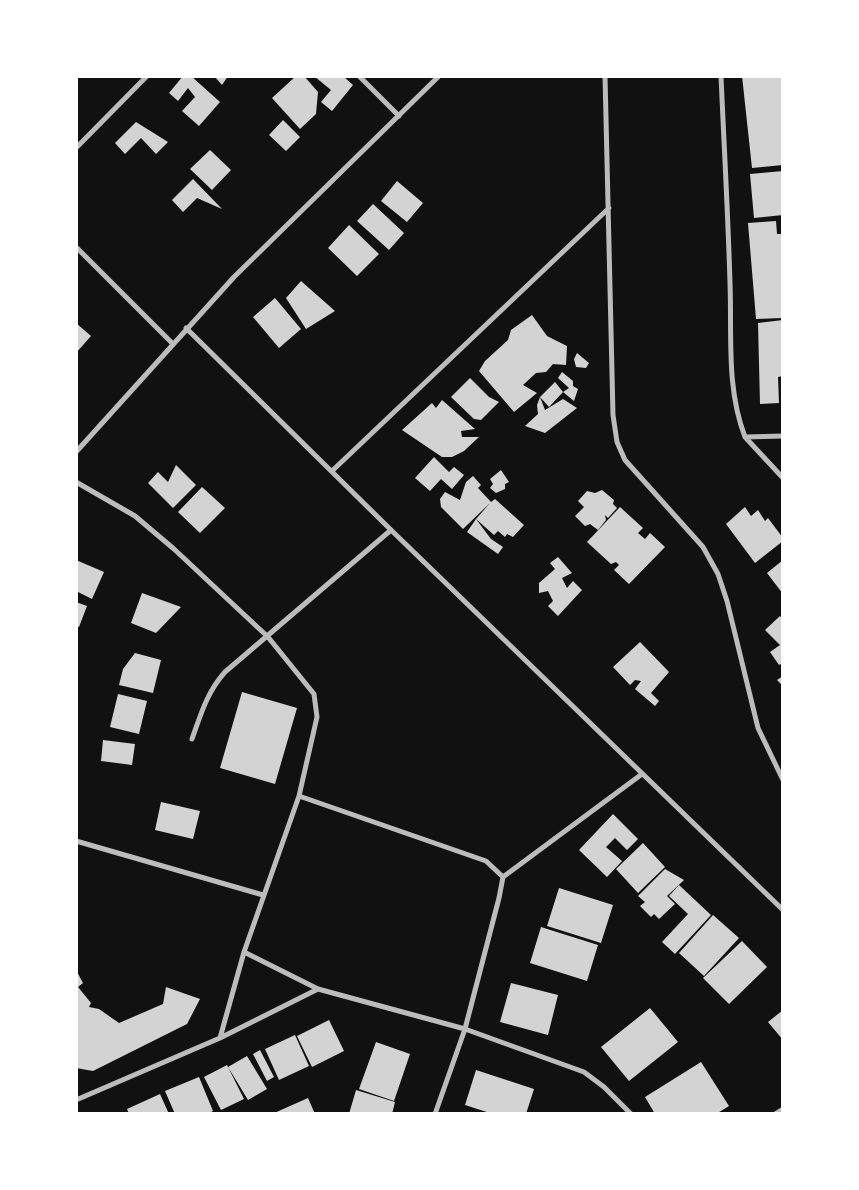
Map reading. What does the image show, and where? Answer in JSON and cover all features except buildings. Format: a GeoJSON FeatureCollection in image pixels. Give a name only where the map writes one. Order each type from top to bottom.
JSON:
{"type":"FeatureCollection","features":[{"type":"Feature","properties":{"kind":"street"},"geometry":{"type":"LineString","coordinates":[[76,148],[146,76]]}},
{"type":"Feature","properties":{"kind":"street"},"geometry":{"type":"LineString","coordinates":[[359,76],[399,116]]}},
{"type":"Feature","properties":{"kind":"street"},"geometry":{"type":"LineString","coordinates":[[76,452],[172,343],[234,277],[439,76]]}},
{"type":"Feature","properties":{"kind":"street"},"geometry":{"type":"LineString","coordinates":[[605,76],[613,415],[617,442],[625,460],[702,548],[718,574],[727,601],[758,728],[783,780]]}},
{"type":"Feature","properties":{"kind":"street"},"geometry":{"type":"LineString","coordinates":[[721,76],[733,391],[737,417],[746,437],[783,478]]}},
{"type":"Feature","properties":{"kind":"street"},"geometry":{"type":"LineString","coordinates":[[332,471],[609,208]]}},
{"type":"Feature","properties":{"kind":"street"},"geometry":{"type":"LineString","coordinates":[[76,247],[172,343]]}},
{"type":"Feature","properties":{"kind":"street"},"geometry":{"type":"LineString","coordinates":[[186,328],[391,530],[783,910]]}},
{"type":"Feature","properties":{"kind":"street"},"geometry":{"type":"LineString","coordinates":[[746,437],[783,436]]}},
{"type":"Feature","properties":{"kind":"street"},"geometry":{"type":"LineString","coordinates":[[76,482],[135,516],[174,549],[268,637],[314,694],[317,705],[317,717],[299,796],[244,952],[220,1038]]}},
{"type":"Feature","properties":{"kind":"street"},"geometry":{"type":"LineString","coordinates":[[192,739],[205,700],[212,686],[225,672],[391,530]]}},
{"type":"Feature","properties":{"kind":"street"},"geometry":{"type":"LineString","coordinates":[[435,1114],[465,1029],[499,898],[502,877],[642,774]]}},
{"type":"Feature","properties":{"kind":"street"},"geometry":{"type":"LineString","coordinates":[[299,796],[486,861],[502,877]]}},
{"type":"Feature","properties":{"kind":"street"},"geometry":{"type":"LineString","coordinates":[[76,842],[263,895]]}},
{"type":"Feature","properties":{"kind":"street"},"geometry":{"type":"LineString","coordinates":[[244,952],[318,989],[465,1029],[584,1072],[604,1087],[631,1114]]}},
{"type":"Feature","properties":{"kind":"street"},"geometry":{"type":"LineString","coordinates":[[76,1100],[220,1038],[318,989]]}},
{"type":"Feature","properties":{"kind":"street"},"geometry":{"type":"LineString","coordinates":[[774,1114],[783,1109]]}}]}
